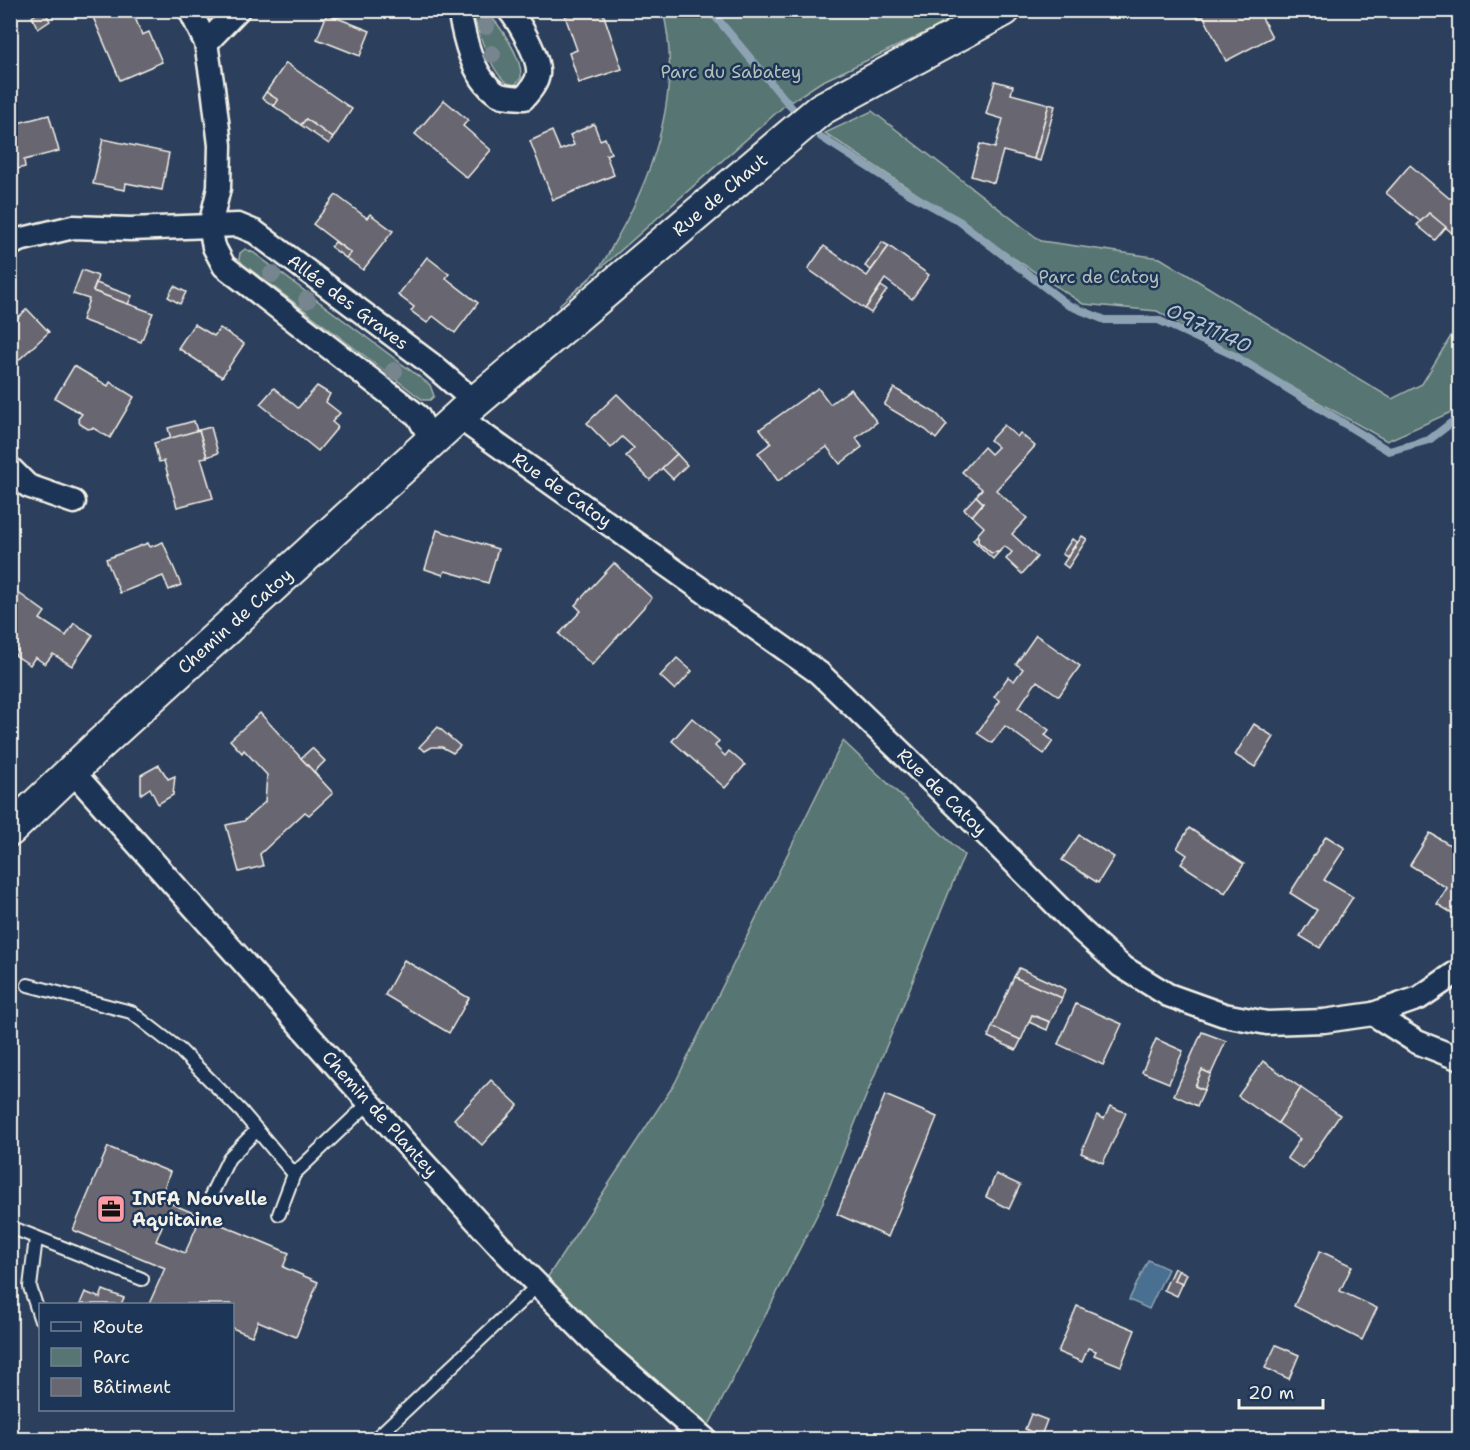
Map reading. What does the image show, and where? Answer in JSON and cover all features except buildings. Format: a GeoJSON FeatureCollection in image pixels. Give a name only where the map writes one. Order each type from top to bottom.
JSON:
{"type":"FeatureCollection","features":[{"type":"Feature","properties":{"kind":"street"},"geometry":{"type":"LineString","coordinates":[[190,10],[206,43],[220,145],[219,188],[210,226],[214,247],[224,266],[418,417],[432,441]]}},
{"type":"Feature","properties":{"kind":"street"},"geometry":{"type":"LineString","coordinates":[[206,43],[238,10]]}},
{"type":"Feature","properties":{"kind":"street"},"geometry":{"type":"LineString","coordinates":[[459,10],[466,47],[482,77],[496,93],[524,98],[539,73],[532,48],[509,10]]}},
{"type":"Feature","properties":{"kind":"street","name":"Rue de Chaut"},"geometry":{"type":"LineString","coordinates":[[468,408],[821,109],[1004,10]]}},
{"type":"Feature","properties":{"kind":"street","name":"Allée des Graves"},"geometry":{"type":"LineString","coordinates":[[10,246],[19,240],[73,227],[130,229],[238,225],[255,232],[431,364],[468,408]]}},
{"type":"Feature","properties":{"kind":"street","name":"Chemin de Catoy"},"geometry":{"type":"LineString","coordinates":[[10,830],[468,408]]}},
{"type":"Feature","properties":{"kind":"street","name":"Rue de Catoy"},"geometry":{"type":"LineString","coordinates":[[468,408],[471,426],[819,673],[989,837],[1082,931],[1121,966],[1167,995],[1224,1015],[1267,1023],[1324,1022],[1373,1014],[1419,998],[1460,970]]}},
{"type":"Feature","properties":{"kind":"street"},"geometry":{"type":"LineString","coordinates":[[10,468],[28,486],[74,502]]}},
{"type":"Feature","properties":{"kind":"street","name":"Chemin de Plantey"},"geometry":{"type":"LineString","coordinates":[[72,771],[369,1103],[538,1285],[600,1348],[706,1440]]}},
{"type":"Feature","properties":{"kind":"street"},"geometry":{"type":"LineString","coordinates":[[1373,1014],[1417,1042],[1460,1059]]}},
{"type":"Feature","properties":{"kind":"lane"},"geometry":{"type":"LineString","coordinates":[[28,985],[131,1012],[180,1050],[241,1111],[294,1174]]}},
{"type":"Feature","properties":{"kind":"lane"},"geometry":{"type":"LineString","coordinates":[[279,1214],[294,1174],[369,1103]]}},
{"type":"Feature","properties":{"kind":"lane"},"geometry":{"type":"LineString","coordinates":[[212,1193],[229,1158],[257,1130]]}},
{"type":"Feature","properties":{"kind":"lane"},"geometry":{"type":"LineString","coordinates":[[10,1227],[142,1279]]}},
{"type":"Feature","properties":{"kind":"lane"},"geometry":{"type":"LineString","coordinates":[[36,1238],[30,1287],[39,1315]]}},
{"type":"Feature","properties":{"kind":"lane"},"geometry":{"type":"LineString","coordinates":[[374,1440],[538,1285]]}},
{"type":"Feature","properties":{"kind":"green space"},"geometry":{"type":"Polygon","coordinates":[[[472,11],[486,11],[510,42],[521,70],[521,78],[515,85],[507,83],[493,67],[472,11]]]}},
{"type":"Feature","properties":{"kind":"green space","name":"Parc du Sabatey"},"geometry":{"type":"Polygon","coordinates":[[[663,11],[972,11],[821,82],[784,106],[594,274],[607,256],[632,210],[644,183],[662,127],[669,69],[668,40],[663,11]]]}},
{"type":"Feature","properties":{"kind":"green space","name":"Parc de Catoy"},"geometry":{"type":"Polygon","coordinates":[[[872,111],[1041,241],[1160,258],[1392,399],[1422,384],[1459,323],[1458,409],[1387,441],[1157,311],[1083,304],[825,133],[872,111]]]}},
{"type":"Feature","properties":{"kind":"green space"},"geometry":{"type":"Polygon","coordinates":[[[245,249],[254,253],[430,385],[434,396],[430,400],[423,400],[243,264],[239,259],[240,253],[245,249]]]}},
{"type":"Feature","properties":{"kind":"green space"},"geometry":{"type":"Polygon","coordinates":[[[843,741],[964,855],[821,1207],[707,1429],[622,1354],[547,1278],[675,1083],[843,741]]]}},
{"type":"Feature","properties":{"kind":"water"},"geometry":{"type":"Polygon","coordinates":[[[1148,1260],[1168,1269],[1149,1309],[1129,1300],[1148,1260]]]}},
{"type":"Feature","properties":{"kind":"waterway","name":"O9711140"},"geometry":{"type":"LineString","coordinates":[[710,10],[792,108]]}},
{"type":"Feature","properties":{"kind":"waterway","name":"O9711140"},"geometry":{"type":"LineString","coordinates":[[821,137],[908,193],[959,221],[1068,305],[1105,320],[1158,320],[1233,355],[1389,451],[1429,440],[1460,416]]}},
{"type":"Feature","properties":{"kind":"place","name":"INFA Nouvelle Aquitaine"},"geometry":{"type":"Point","coordinates":[111,1209]}}]}
